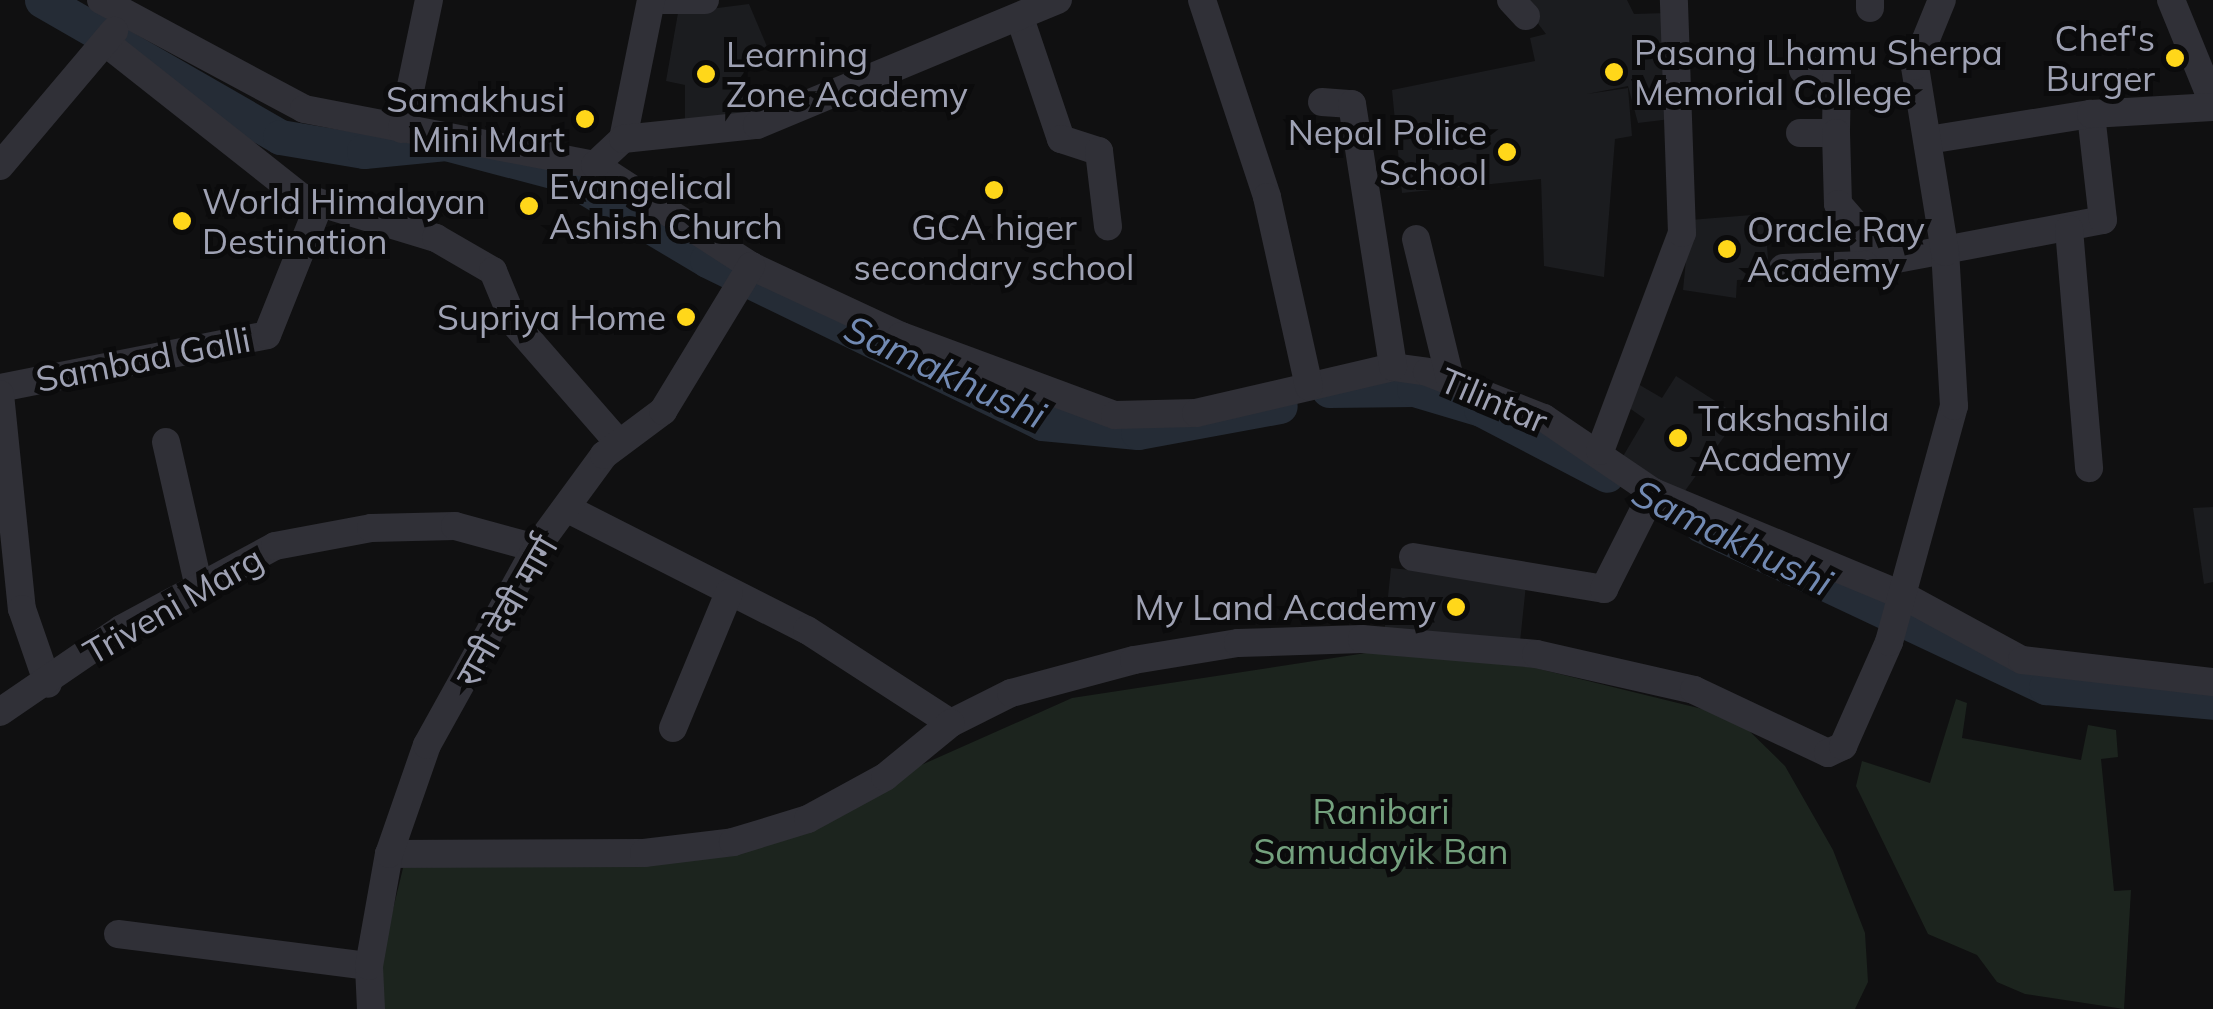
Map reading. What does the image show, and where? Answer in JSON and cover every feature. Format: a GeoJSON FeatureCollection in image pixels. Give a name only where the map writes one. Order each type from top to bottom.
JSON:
{"type":"FeatureCollection","features":[{"type":"Feature","properties":{"kind":"street"},"geometry":{"type":"LineString","coordinates":[[402,129],[429,0]]}},
{"type":"Feature","properties":{"kind":"street"},"geometry":{"type":"LineString","coordinates":[[112,22],[304,109],[595,164],[624,138],[653,0],[705,0]]}},
{"type":"Feature","properties":{"kind":"street"},"geometry":{"type":"LineString","coordinates":[[624,138],[757,125],[1058,0]]}},
{"type":"Feature","properties":{"kind":"street"},"geometry":{"type":"LineString","coordinates":[[1202,0],[1267,197],[1309,386]]}},
{"type":"Feature","properties":{"kind":"street"},"geometry":{"type":"LineString","coordinates":[[1600,451],[1682,232],[1674,0]]}},
{"type":"Feature","properties":{"kind":"street"},"geometry":{"type":"LineString","coordinates":[[389,854],[644,853],[732,842],[808,820],[884,777],[951,723],[1011,693],[1134,660],[1238,643],[1362,638],[1536,654],[1694,690],[1828,753],[1843,746],[1904,596],[1954,406],[1945,252],[1915,66],[1942,0]]}},
{"type":"Feature","properties":{"kind":"street"},"geometry":{"type":"LineString","coordinates":[[1928,140],[2090,114],[2213,105],[2171,0]]}},
{"type":"Feature","properties":{"kind":"street"},"geometry":{"type":"LineString","coordinates":[[1020,18],[1061,139],[1099,151],[1108,226]]}},
{"type":"Feature","properties":{"kind":"street"},"geometry":{"type":"LineString","coordinates":[[0,166],[79,72],[112,22]]}},
{"type":"Feature","properties":{"kind":"street"},"geometry":{"type":"LineString","coordinates":[[112,22],[319,205],[436,238],[494,271],[515,324],[618,442]]}},
{"type":"Feature","properties":{"kind":"street"},"geometry":{"type":"LineString","coordinates":[[1802,70],[1837,72],[1838,204],[1863,233],[1864,265]]}},
{"type":"Feature","properties":{"kind":"street"},"geometry":{"type":"LineString","coordinates":[[1322,102],[1352,104],[1393,367]]}},
{"type":"Feature","properties":{"kind":"street"},"geometry":{"type":"LineString","coordinates":[[1783,268],[1864,265],[1945,252],[2069,230],[2106,216],[2090,114]]}},
{"type":"Feature","properties":{"kind":"street"},"geometry":{"type":"LineString","coordinates":[[1800,132],[1836,133]]}},
{"type":"Feature","properties":{"kind":"street","name":"Tilintar"},"geometry":{"type":"LineString","coordinates":[[595,164],[751,266],[901,336],[1116,415],[1196,413],[1393,367],[1450,379],[1600,451],[1653,492],[1904,596],[2022,660],[2213,682]]}},
{"type":"Feature","properties":{"kind":"street","name":"Sambad Galli"},"geometry":{"type":"LineString","coordinates":[[0,391],[266,335],[319,205]]}},
{"type":"Feature","properties":{"kind":"street"},"geometry":{"type":"LineString","coordinates":[[2069,230],[2089,468]]}},
{"type":"Feature","properties":{"kind":"street"},"geometry":{"type":"LineString","coordinates":[[1416,238],[1450,379]]}},
{"type":"Feature","properties":{"kind":"street","name":"रानी देवी मार्ग"},"geometry":{"type":"LineString","coordinates":[[372,1009],[369,966],[389,854],[427,745],[536,548],[618,442],[663,411],[751,266]]}},
{"type":"Feature","properties":{"kind":"street"},"geometry":{"type":"LineString","coordinates":[[0,391],[22,609],[48,684]]}},
{"type":"Feature","properties":{"kind":"street"},"geometry":{"type":"LineString","coordinates":[[166,442],[198,583]]}},
{"type":"Feature","properties":{"kind":"street"},"geometry":{"type":"LineString","coordinates":[[1413,556],[1604,589],[1653,492]]}},
{"type":"Feature","properties":{"kind":"street"},"geometry":{"type":"LineString","coordinates":[[568,509],[808,630],[951,723]]}},
{"type":"Feature","properties":{"kind":"street","name":"Triveni Marg"},"geometry":{"type":"LineString","coordinates":[[0,712],[198,583],[275,546],[371,528],[454,526],[536,548]]}},
{"type":"Feature","properties":{"kind":"street"},"geometry":{"type":"LineString","coordinates":[[674,728],[729,593]]}},
{"type":"Feature","properties":{"kind":"street"},"geometry":{"type":"LineString","coordinates":[[118,934],[369,966]]}},
{"type":"Feature","properties":{"kind":"shaded area","name":"Nepal Police School"},"geometry":{"type":"Polygon","coordinates":[[[1520,0],[1627,0],[1634,14],[1667,13],[1679,118],[1638,123],[1628,86],[1587,94],[1628,88],[1632,136],[1615,139],[1604,277],[1544,266],[1541,179],[1402,193],[1392,90],[1535,61],[1530,38],[1546,34],[1520,0]]]}},
{"type":"Feature","properties":{"kind":"shaded area","name":"Learning Zone Academy"},"geometry":{"type":"Polygon","coordinates":[[[749,4],[771,56],[742,67],[757,115],[685,132],[685,85],[666,81],[678,13],[749,4]]]}},
{"type":"Feature","properties":{"kind":"shaded area","name":"Oracle Ray Academy"},"geometry":{"type":"Polygon","coordinates":[[[1764,214],[1770,279],[1737,280],[1736,298],[1683,290],[1690,220],[1764,214]]]}},
{"type":"Feature","properties":{"kind":"shaded area","name":"Takshashila Academy"},"geometry":{"type":"Polygon","coordinates":[[[1676,376],[1739,416],[1682,495],[1622,458],[1645,419],[1625,405],[1638,384],[1662,398],[1676,376]]]}},
{"type":"Feature","properties":{"kind":"shaded area"},"geometry":{"type":"Polygon","coordinates":[[[2213,507],[2213,582],[2204,584],[2193,508],[2213,507]]]}},
{"type":"Feature","properties":{"kind":"shaded area","name":"My Land Academy"},"geometry":{"type":"Polygon","coordinates":[[[1391,568],[1526,582],[1520,644],[1385,630],[1391,568]]]}},
{"type":"Feature","properties":{"kind":"green space","name":"Ranibari Samudayik Ban"},"geometry":{"type":"Polygon","coordinates":[[[1379,651],[1503,660],[1735,717],[1785,766],[1833,850],[1865,933],[1868,982],[1855,1009],[384,1009],[381,959],[403,868],[712,858],[1072,698],[1379,651]]]}},
{"type":"Feature","properties":{"kind":"green space"},"geometry":{"type":"Polygon","coordinates":[[[1956,699],[1967,703],[1962,738],[2081,760],[2088,725],[2116,730],[2118,757],[2101,759],[2114,891],[2131,890],[2124,1009],[2025,994],[1997,982],[1977,955],[1928,934],[1856,786],[1862,761],[1930,783],[1956,699]]]}},
{"type":"Feature","properties":{"kind":"waterway","name":"Samakhushi"},"geometry":{"type":"LineString","coordinates":[[42,0],[280,137],[364,151],[446,143],[563,174],[707,260],[1042,423],[1138,432],[1280,406]]}},
{"type":"Feature","properties":{"kind":"waterway","name":"Samakhushi"},"geometry":{"type":"LineString","coordinates":[[1329,390],[1414,389],[1481,409],[1607,475]]}},
{"type":"Feature","properties":{"kind":"waterway","name":"Samakhushi"},"geometry":{"type":"LineString","coordinates":[[1701,525],[2046,687],[2213,702]]}},
{"type":"Feature","properties":{"kind":"place","name":"Chef's Burger"},"geometry":{"type":"Point","coordinates":[2175,58]}},
{"type":"Feature","properties":{"kind":"place","name":"Pasang Lhamu Sherpa Memorial College"},"geometry":{"type":"Point","coordinates":[1614,72]}},
{"type":"Feature","properties":{"kind":"place","name":"Learning Zone Academy"},"geometry":{"type":"Point","coordinates":[706,74]}},
{"type":"Feature","properties":{"kind":"place","name":"Samakhusi Mini Mart"},"geometry":{"type":"Point","coordinates":[585,119]}},
{"type":"Feature","properties":{"kind":"place","name":"Nepal Police School"},"geometry":{"type":"Point","coordinates":[1507,152]}},
{"type":"Feature","properties":{"kind":"place","name":"GCA higer secondary school"},"geometry":{"type":"Point","coordinates":[994,190]}},
{"type":"Feature","properties":{"kind":"place","name":"Evangelical Ashish Church"},"geometry":{"type":"Point","coordinates":[529,206]}},
{"type":"Feature","properties":{"kind":"place","name":"World Himalayan Destination"},"geometry":{"type":"Point","coordinates":[182,221]}},
{"type":"Feature","properties":{"kind":"place","name":"Oracle Ray Academy"},"geometry":{"type":"Point","coordinates":[1727,249]}},
{"type":"Feature","properties":{"kind":"place","name":"Supriya Home"},"geometry":{"type":"Point","coordinates":[686,317]}},
{"type":"Feature","properties":{"kind":"place","name":"Takshashila Academy"},"geometry":{"type":"Point","coordinates":[1678,438]}},
{"type":"Feature","properties":{"kind":"place","name":"My Land Academy"},"geometry":{"type":"Point","coordinates":[1456,607]}}]}
